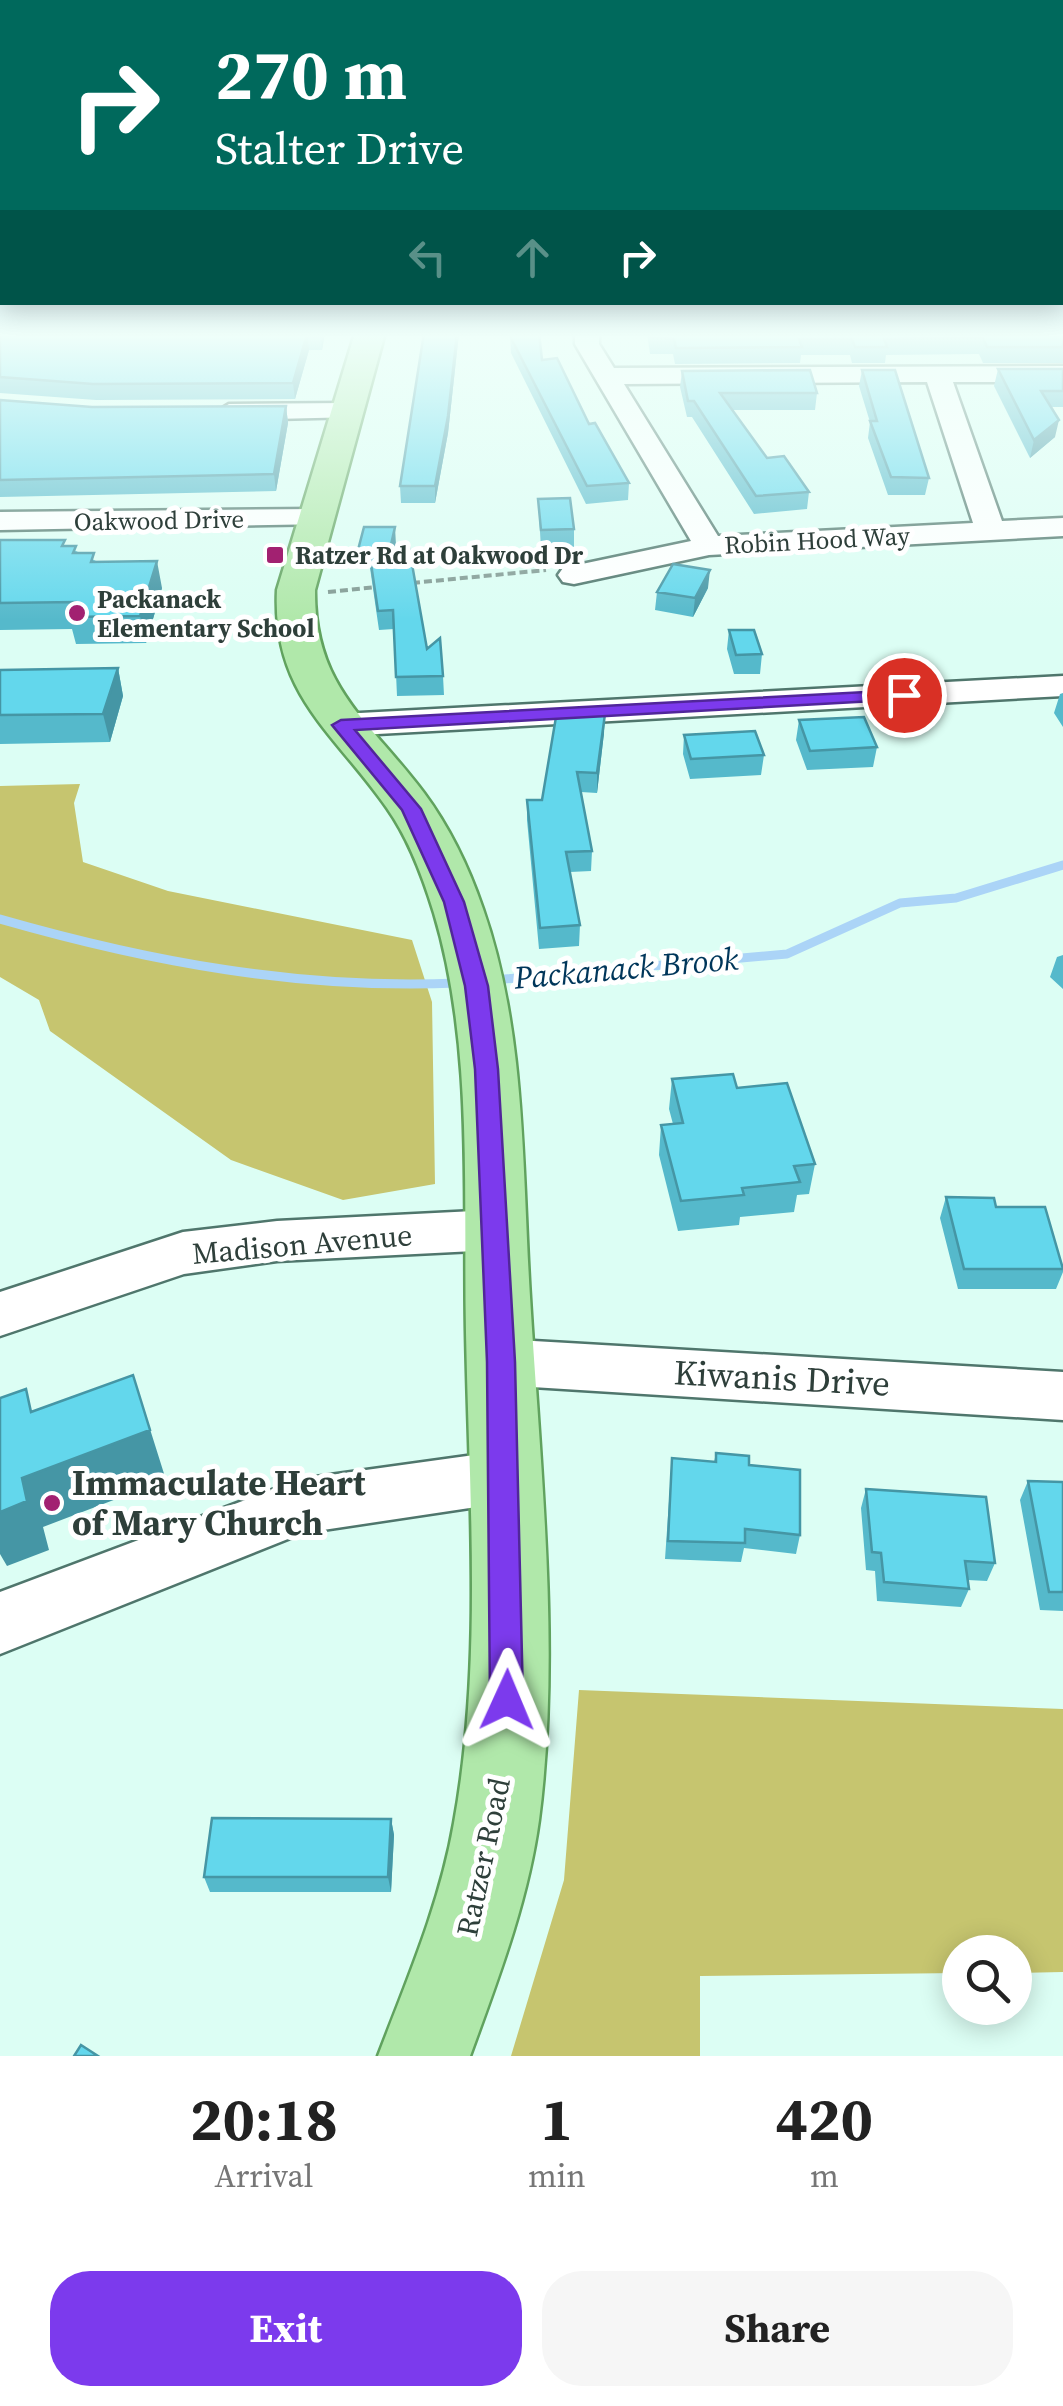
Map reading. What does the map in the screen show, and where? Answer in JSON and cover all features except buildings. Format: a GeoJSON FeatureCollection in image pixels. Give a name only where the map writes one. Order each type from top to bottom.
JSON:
{"type":"FeatureCollection","features":[{"type":"Feature","properties":{"kind":"main road","name":"Ratzer Road"},"geometry":{"type":"LineString","coordinates":[[342,429],[295,596],[294,642],[322,699],[412,809],[454,902],[475,977],[487,1069],[501,1362],[508,1668],[501,1792],[489,1860],[463,1952],[424,2056]]}},
{"type":"Feature","properties":{"kind":"street"},"geometry":{"type":"LineString","coordinates":[[639,429],[709,546]]}},
{"type":"Feature","properties":{"kind":"street"},"geometry":{"type":"LineString","coordinates":[[956,429],[992,530]]}},
{"type":"Feature","properties":{"kind":"street","name":"Oakwood Drive"},"geometry":{"type":"LineString","coordinates":[[0,521],[316,518]]}},
{"type":"Feature","properties":{"kind":"street","name":"Robin Hood Way"},"geometry":{"type":"LineString","coordinates":[[574,575],[709,546],[1063,527]]}},
{"type":"Feature","properties":{"kind":"street"},"geometry":{"type":"LineString","coordinates":[[341,725],[1063,686]]}},
{"type":"Feature","properties":{"kind":"street","name":"Madison Avenue"},"geometry":{"type":"LineString","coordinates":[[0,1314],[183,1253],[277,1241],[494,1230]]}},
{"type":"Feature","properties":{"kind":"street","name":"Kiwanis Drive"},"geometry":{"type":"LineString","coordinates":[[501,1362],[1063,1396]]}},
{"type":"Feature","properties":{"kind":"street"},"geometry":{"type":"LineString","coordinates":[[0,1623],[301,1506],[504,1477]]}},
{"type":"Feature","properties":{"kind":"path"},"geometry":{"type":"LineString","coordinates":[[403,584],[538,569],[574,575]]}},
{"type":"Feature","properties":{"kind":"path"},"geometry":{"type":"LineString","coordinates":[[295,596],[384,586]]}},
{"type":"Feature","properties":{"kind":"shaded area"},"geometry":{"type":"Polygon","coordinates":[[[80,784],[74,803],[83,862],[168,891],[412,940],[432,1002],[435,1184],[343,1200],[231,1160],[50,1031],[39,1000],[0,977],[0,786],[80,784]]]}},
{"type":"Feature","properties":{"kind":"shaded area"},"geometry":{"type":"Polygon","coordinates":[[[579,1690],[1063,1709],[1063,1972],[1032,1973],[1032,1935],[942,1935],[942,1973],[700,1976],[700,2056],[511,2056],[564,1880],[579,1690]]]}},
{"type":"Feature","properties":{"kind":"waterway","name":"Packanack Brook"},"geometry":{"type":"LineString","coordinates":[[493,980],[787,954],[900,903],[956,898],[1063,865]]}},
{"type":"Feature","properties":{"kind":"waterway","name":"Packanack Brook"},"geometry":{"type":"LineString","coordinates":[[0,919],[113,948],[226,970],[341,982],[458,983]]}},
{"type":"Feature","properties":{"kind":"place","name":"Ratzer Rd at Oakwood Dr"},"geometry":{"type":"Point","coordinates":[275,555]}},
{"type":"Feature","properties":{"kind":"place","name":"Packanack Elementary School"},"geometry":{"type":"Point","coordinates":[77,613]}},
{"type":"Feature","properties":{"kind":"place","name":"Immaculate Heart of Mary Church"},"geometry":{"type":"Point","coordinates":[52,1503]}},
{"type":"Feature","properties":{"kind":"route"},"geometry":{"type":"LineString","coordinates":[[507,1700],[501,1362],[481,1014],[469,947],[454,902],[412,809],[341,725],[904,695]]}}]}
